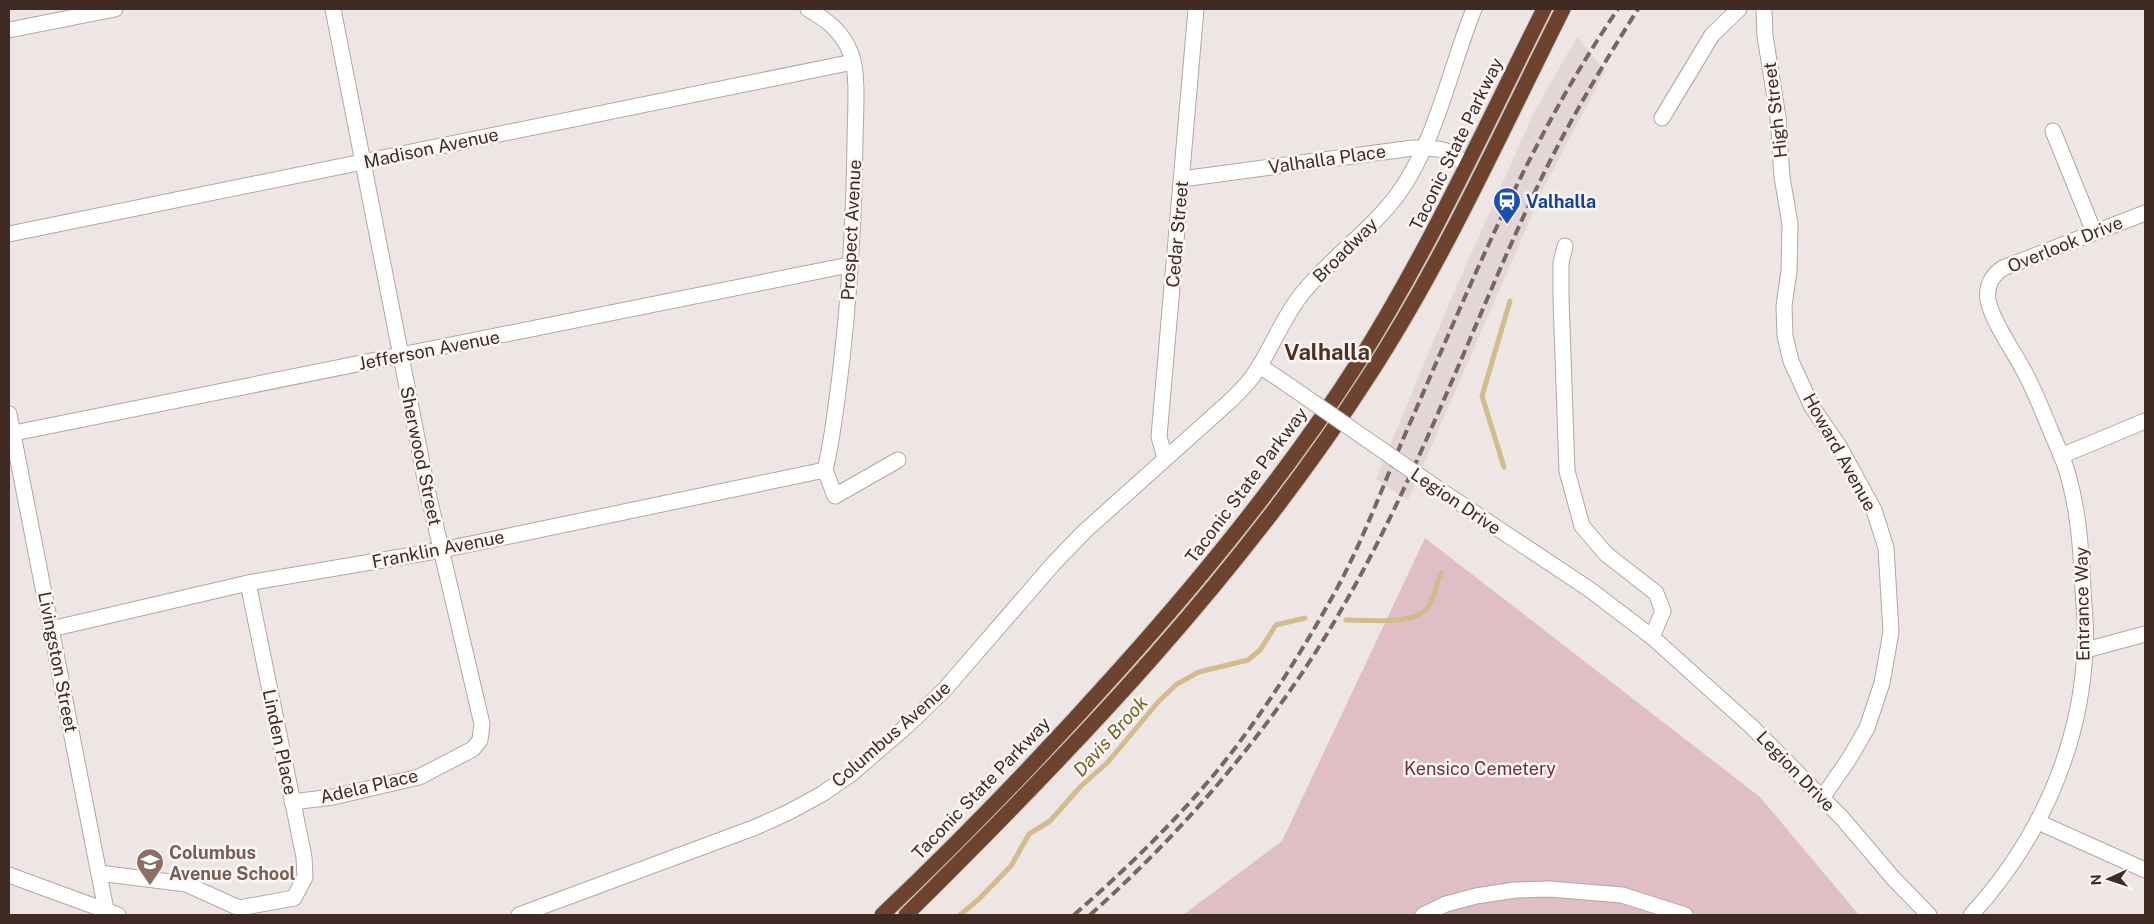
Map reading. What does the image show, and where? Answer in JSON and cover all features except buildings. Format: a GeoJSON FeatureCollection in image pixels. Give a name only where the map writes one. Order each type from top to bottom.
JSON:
{"type":"FeatureCollection","features":[{"type":"Feature","properties":{"kind":"highway","name":"Taconic State Parkway"},"geometry":{"type":"LineString","coordinates":[[882,915],[1072,722],[1148,638],[1245,521],[1306,440],[1362,355],[1407,280],[1544,9]]}},
{"type":"Feature","properties":{"kind":"highway","name":"Taconic State Parkway"},"geometry":{"type":"LineString","coordinates":[[906,915],[988,834],[1119,696],[1202,600],[1261,528],[1305,470],[1371,373],[1419,292],[1464,210],[1563,9]]}},
{"type":"Feature","properties":{"kind":"street"},"geometry":{"type":"LineString","coordinates":[[9,30],[114,9]]}},
{"type":"Feature","properties":{"kind":"street","name":"Sherwood Street"},"geometry":{"type":"LineString","coordinates":[[333,9],[400,356],[482,724]]}},
{"type":"Feature","properties":{"kind":"street","name":"Prospect Avenue"},"geometry":{"type":"LineString","coordinates":[[808,9],[825,19],[839,32],[852,55],[856,112],[854,196],[844,341],[826,470]]}},
{"type":"Feature","properties":{"kind":"street","name":"Broadway"},"geometry":{"type":"LineString","coordinates":[[1164,458],[1230,401],[1248,382],[1260,366],[1283,321],[1301,294],[1332,260],[1392,202],[1423,148],[1437,115],[1474,9]]}},
{"type":"Feature","properties":{"kind":"street"},"geometry":{"type":"LineString","coordinates":[[1662,118],[1712,35],[1739,9]]}},
{"type":"Feature","properties":{"kind":"street","name":"High Street"},"geometry":{"type":"LineString","coordinates":[[1764,9],[1765,36],[1778,117],[1782,178],[1788,211]]}},
{"type":"Feature","properties":{"kind":"street","name":"Cedar Street"},"geometry":{"type":"LineString","coordinates":[[1164,458],[1159,437],[1195,10]]}},
{"type":"Feature","properties":{"kind":"street","name":"Madison Avenue"},"geometry":{"type":"LineString","coordinates":[[9,234],[852,62]]}},
{"type":"Feature","properties":{"kind":"street"},"geometry":{"type":"LineString","coordinates":[[2053,131],[2094,232]]}},
{"type":"Feature","properties":{"kind":"street","name":"Valhalla Place"},"geometry":{"type":"LineString","coordinates":[[1182,179],[1378,152],[1423,148],[1450,151],[1466,166]]}},
{"type":"Feature","properties":{"kind":"street","name":"Howard Avenue"},"geometry":{"type":"LineString","coordinates":[[1788,211],[1790,224],[1789,271],[1784,306],[1785,336],[1791,361],[1812,406],[1839,446],[1874,510],[1886,548],[1891,632],[1882,683],[1867,728],[1849,759],[1822,798]]}},
{"type":"Feature","properties":{"kind":"street","name":"Overlook Drive"},"geometry":{"type":"LineString","coordinates":[[1990,282],[2003,268],[2145,213]]}},
{"type":"Feature","properties":{"kind":"street"},"geometry":{"type":"LineString","coordinates":[[1565,246],[1561,263],[1561,299],[1567,471],[1582,526],[1606,554],[1656,593],[1663,611],[1652,637]]}},
{"type":"Feature","properties":{"kind":"street","name":"Jefferson Avenue"},"geometry":{"type":"LineString","coordinates":[[11,434],[849,265]]}},
{"type":"Feature","properties":{"kind":"street","name":"Entrance Way"},"geometry":{"type":"LineString","coordinates":[[1971,915],[2008,869],[2038,822],[2057,783],[2070,744],[2079,707],[2086,650],[2080,535],[2068,474],[2029,380],[1994,316],[1988,300],[1990,282]]}},
{"type":"Feature","properties":{"kind":"street","name":"Legion Drive"},"geometry":{"type":"LineString","coordinates":[[1260,366],[1436,488],[1589,589],[1652,637],[1752,727],[1842,818],[1893,878],[1929,915]]}},
{"type":"Feature","properties":{"kind":"street","name":"Livingston Street"},"geometry":{"type":"LineString","coordinates":[[9,414],[11,434],[99,873],[110,914]]}},
{"type":"Feature","properties":{"kind":"street"},"geometry":{"type":"LineString","coordinates":[[2061,456],[2145,421]]}},
{"type":"Feature","properties":{"kind":"street","name":"Columbus Avenue"},"geometry":{"type":"LineString","coordinates":[[519,915],[756,826],[797,807],[851,774],[945,689],[1054,563],[1085,531],[1164,458]]}},
{"type":"Feature","properties":{"kind":"street"},"geometry":{"type":"LineString","coordinates":[[826,470],[835,496],[898,460]]}},
{"type":"Feature","properties":{"kind":"street","name":"Franklin Avenue"},"geometry":{"type":"LineString","coordinates":[[51,629],[248,584],[442,550],[826,470]]}},
{"type":"Feature","properties":{"kind":"street","name":"Linden Place"},"geometry":{"type":"LineString","coordinates":[[99,873],[186,884],[238,908],[294,898],[305,877],[304,858],[248,584]]}},
{"type":"Feature","properties":{"kind":"street"},"geometry":{"type":"LineString","coordinates":[[2086,650],[2144,636]]}},
{"type":"Feature","properties":{"kind":"street","name":"Adela Place"},"geometry":{"type":"LineString","coordinates":[[292,802],[333,797],[419,777],[473,749],[480,740],[482,724]]}},
{"type":"Feature","properties":{"kind":"street"},"geometry":{"type":"LineString","coordinates":[[2038,822],[2145,870]]}},
{"type":"Feature","properties":{"kind":"street"},"geometry":{"type":"LineString","coordinates":[[9,876],[110,914]]}},
{"type":"Feature","properties":{"kind":"street"},"geometry":{"type":"LineString","coordinates":[[1423,915],[1446,904],[1476,896],[1515,890],[1550,889],[1622,895],[1685,915]]}},
{"type":"Feature","properties":{"kind":"shaded area"},"geometry":{"type":"Polygon","coordinates":[[[1577,37],[1605,71],[1544,187],[1408,500],[1376,479],[1448,306],[1534,112],[1577,37]]]}},
{"type":"Feature","properties":{"kind":"green space","name":"Kensico Cemetery"},"geometry":{"type":"Polygon","coordinates":[[[1425,538],[1760,797],[1859,915],[1183,915],[1282,841],[1425,538]]]}},
{"type":"Feature","properties":{"kind":"waterway","name":"Davis Brook"},"geometry":{"type":"LineString","coordinates":[[1504,467],[1482,396],[1510,301]]}},
{"type":"Feature","properties":{"kind":"waterway","name":"Davis Brook"},"geometry":{"type":"LineString","coordinates":[[1346,620],[1378,621],[1414,617],[1429,606],[1441,573]]}},
{"type":"Feature","properties":{"kind":"waterway","name":"Davis Brook"},"geometry":{"type":"LineString","coordinates":[[960,915],[979,899],[1011,866],[1029,834],[1050,821],[1081,786],[1107,763],[1159,701],[1177,684],[1199,672],[1248,660],[1260,650],[1276,625],[1305,618]]}},
{"type":"Feature","properties":{"kind":"railway"},"geometry":{"type":"LineString","coordinates":[[1074,915],[1148,846],[1201,790],[1248,730],[1304,645],[1352,560],[1478,268],[1529,161],[1556,109],[1618,9]]}},
{"type":"Feature","properties":{"kind":"railway"},"geometry":{"type":"LineString","coordinates":[[1090,915],[1127,881],[1197,808],[1261,731],[1318,649],[1344,605],[1394,509],[1440,410],[1504,260],[1551,159],[1593,83],[1638,9]]}},
{"type":"Feature","properties":{"kind":"place","name":"Valhalla"},"geometry":{"type":"Point","coordinates":[1507,225]}},
{"type":"Feature","properties":{"kind":"place","name":"Columbus Avenue School"},"geometry":{"type":"Point","coordinates":[150,886]}},
{"type":"Feature","properties":{"kind":"district","name":"Valhalla"},"geometry":{"type":"Point","coordinates":[1327,352]}}]}
